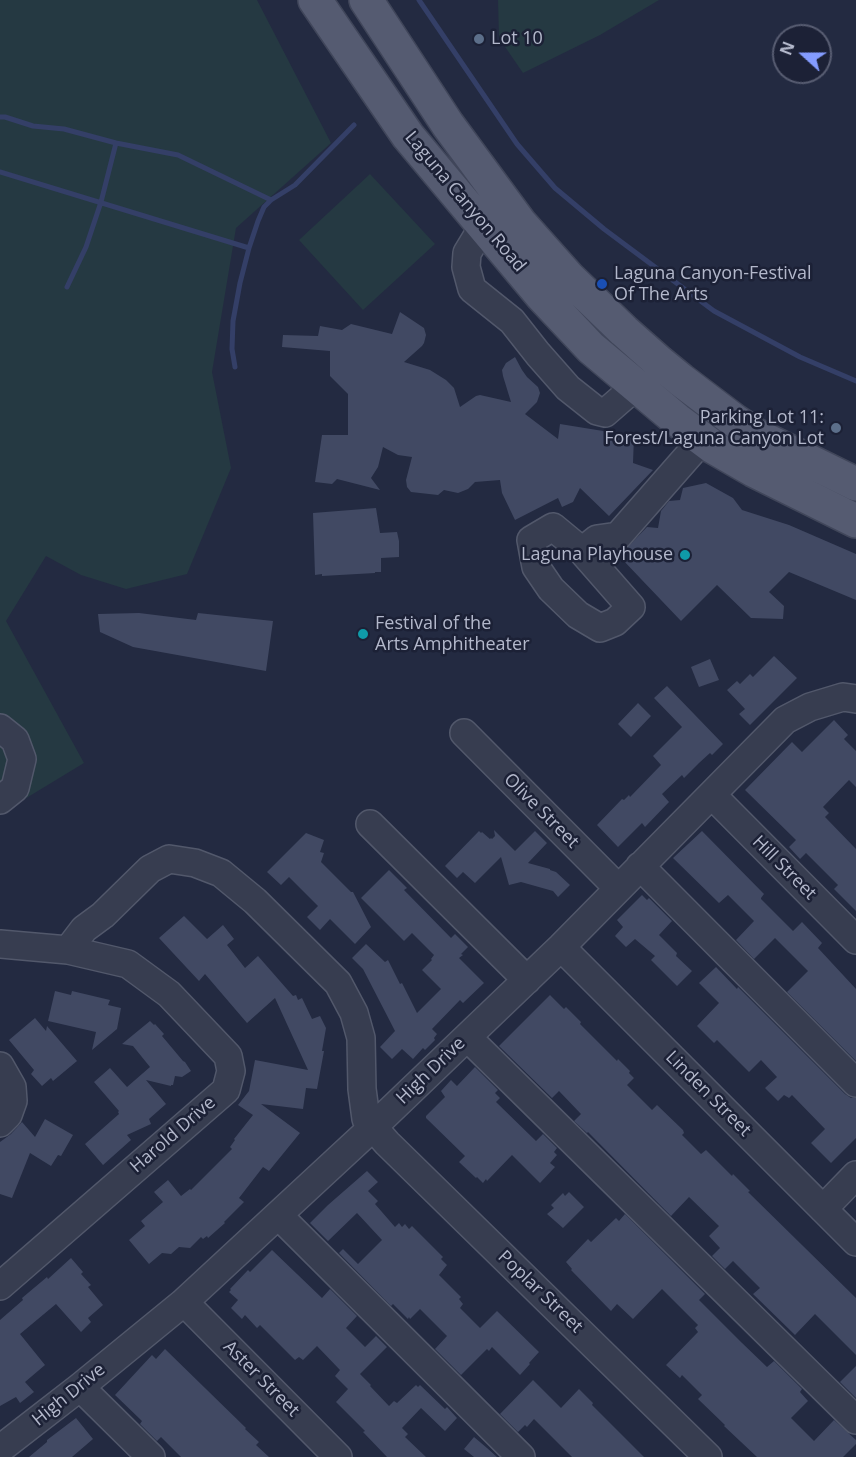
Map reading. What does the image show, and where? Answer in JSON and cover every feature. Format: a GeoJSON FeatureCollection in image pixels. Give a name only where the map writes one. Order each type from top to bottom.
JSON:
{"type":"FeatureCollection","features":[{"type":"Feature","properties":{"kind":"main road","name":"Laguna Canyon Road"},"geometry":{"type":"LineString","coordinates":[[315,0],[408,136],[550,305],[591,348],[713,447],[753,470],[856,521]]}},
{"type":"Feature","properties":{"kind":"main road","name":"Laguna Canyon Road"},"geometry":{"type":"LineString","coordinates":[[366,0],[448,125],[520,223],[569,278],[659,362],[756,435],[856,484]]}},
{"type":"Feature","properties":{"kind":"main road"},"geometry":{"type":"LineString","coordinates":[[636,386],[659,362]]}},
{"type":"Feature","properties":{"kind":"street"},"geometry":{"type":"LineString","coordinates":[[484,225],[467,253],[466,267],[472,289],[512,321],[568,388],[597,411],[605,413],[636,386]]}},
{"type":"Feature","properties":{"kind":"street"},"geometry":{"type":"LineString","coordinates":[[582,551],[597,539],[618,536],[703,439]]}},
{"type":"Feature","properties":{"kind":"street","name":"High Drive"},"geometry":{"type":"LineString","coordinates":[[0,1449],[184,1302],[329,1168],[561,947],[785,720],[810,706],[843,697],[856,699]]}},
{"type":"Feature","properties":{"kind":"street"},"geometry":{"type":"LineString","coordinates":[[0,728],[15,740],[22,759],[15,788],[0,800]]}},
{"type":"Feature","properties":{"kind":"street","name":"Olive Street"},"geometry":{"type":"LineString","coordinates":[[464,732],[618,888]]}},
{"type":"Feature","properties":{"kind":"street","name":"Hill Street"},"geometry":{"type":"LineString","coordinates":[[712,795],[856,940]]}},
{"type":"Feature","properties":{"kind":"street"},"geometry":{"type":"LineString","coordinates":[[370,824],[527,980]]}},
{"type":"Feature","properties":{"kind":"street"},"geometry":{"type":"LineString","coordinates":[[68,951],[84,929],[103,915],[150,869],[169,860],[195,863],[220,873],[255,901],[338,983],[354,1013],[361,1038],[362,1089],[366,1119],[373,1127]]}},
{"type":"Feature","properties":{"kind":"street"},"geometry":{"type":"LineString","coordinates":[[640,866],[856,1083]]}},
{"type":"Feature","properties":{"kind":"street","name":"Harold Drive"},"geometry":{"type":"LineString","coordinates":[[0,944],[68,951],[128,964],[169,994],[228,1056],[231,1071],[226,1090],[0,1286]]}},
{"type":"Feature","properties":{"kind":"street","name":"Linden Street"},"geometry":{"type":"LineString","coordinates":[[561,947],[856,1242]]}},
{"type":"Feature","properties":{"kind":"street"},"geometry":{"type":"LineString","coordinates":[[467,1037],[856,1420]]}},
{"type":"Feature","properties":{"kind":"street"},"geometry":{"type":"LineString","coordinates":[[0,1066],[12,1087],[13,1101],[3,1115]]}},
{"type":"Feature","properties":{"kind":"street"},"geometry":{"type":"LineString","coordinates":[[329,1168],[342,1139],[362,1068]]}},
{"type":"Feature","properties":{"kind":"street","name":"Poplar Street"},"geometry":{"type":"LineString","coordinates":[[373,1127],[708,1457]]}},
{"type":"Feature","properties":{"kind":"street"},"geometry":{"type":"LineString","coordinates":[[823,1209],[856,1175]]}},
{"type":"Feature","properties":{"kind":"street"},"geometry":{"type":"LineString","coordinates":[[278,1215],[521,1457]]}},
{"type":"Feature","properties":{"kind":"street","name":"Aster Street"},"geometry":{"type":"LineString","coordinates":[[184,1302],[338,1457]]}},
{"type":"Feature","properties":{"kind":"street"},"geometry":{"type":"LineString","coordinates":[[80,1387],[151,1457]]}},
{"type":"Feature","properties":{"kind":"shaded area"},"geometry":{"type":"Polygon","coordinates":[[[0,0],[257,0],[331,143],[236,228],[212,372],[231,468],[187,574],[126,589],[81,575],[46,556],[6,621],[84,763],[0,814],[0,0]]]}},
{"type":"Feature","properties":{"kind":"shaded area"},"geometry":{"type":"Polygon","coordinates":[[[498,0],[659,0],[600,35],[523,73],[499,38],[498,0]]]}},
{"type":"Feature","properties":{"kind":"shaded area"},"geometry":{"type":"Polygon","coordinates":[[[370,174],[435,244],[363,310],[299,240],[370,174]]]}},
{"type":"Feature","properties":{"kind":"building"},"geometry":{"type":"Polygon","coordinates":[[[400,312],[424,328],[426,335],[422,346],[404,362],[430,370],[446,380],[454,388],[460,407],[480,395],[511,402],[502,370],[506,363],[515,357],[540,393],[537,402],[525,414],[558,439],[560,424],[634,436],[633,463],[653,470],[609,516],[580,488],[573,502],[562,507],[558,498],[515,520],[502,493],[500,480],[475,482],[468,489],[458,493],[444,490],[438,495],[411,492],[406,480],[412,457],[398,455],[383,447],[378,467],[371,478],[380,490],[337,479],[332,484],[315,482],[322,435],[348,435],[348,394],[330,376],[330,351],[282,347],[283,335],[318,336],[320,326],[342,330],[351,324],[392,334],[400,312]]]}},
{"type":"Feature","properties":{"kind":"building"},"geometry":{"type":"Polygon","coordinates":[[[706,483],[733,498],[742,510],[789,525],[856,554],[856,600],[789,572],[769,592],[784,606],[783,619],[751,618],[717,585],[681,621],[621,558],[624,551],[647,527],[658,528],[661,511],[669,501],[680,500],[683,488],[706,483]]]}},
{"type":"Feature","properties":{"kind":"building"},"geometry":{"type":"Polygon","coordinates":[[[376,508],[380,533],[397,532],[399,557],[381,558],[381,572],[315,575],[313,513],[376,508]]]}},
{"type":"Feature","properties":{"kind":"building"},"geometry":{"type":"Polygon","coordinates":[[[139,613],[196,620],[198,613],[273,621],[266,671],[133,647],[100,632],[98,614],[139,613]]]}},
{"type":"Feature","properties":{"kind":"building"},"geometry":{"type":"Polygon","coordinates":[[[774,656],[797,678],[750,725],[739,714],[745,709],[727,690],[737,681],[740,684],[750,674],[753,677],[774,656]]]}},
{"type":"Feature","properties":{"kind":"building"},"geometry":{"type":"Polygon","coordinates":[[[710,659],[719,680],[699,687],[691,667],[710,659]]]}},
{"type":"Feature","properties":{"kind":"building"},"geometry":{"type":"Polygon","coordinates":[[[667,686],[723,744],[684,778],[682,775],[662,794],[669,802],[645,827],[642,823],[618,847],[597,825],[622,799],[624,800],[629,795],[630,797],[661,765],[653,756],[682,727],[654,698],[667,686]]]}},
{"type":"Feature","properties":{"kind":"building"},"geometry":{"type":"Polygon","coordinates":[[[638,703],[651,716],[631,737],[618,724],[638,703]]]}},
{"type":"Feature","properties":{"kind":"building"},"geometry":{"type":"Polygon","coordinates":[[[834,720],[848,735],[844,739],[856,751],[856,787],[849,780],[823,807],[829,813],[825,817],[856,849],[856,911],[834,889],[838,885],[806,853],[800,859],[789,847],[796,840],[745,790],[792,742],[802,752],[834,720]]]}},
{"type":"Feature","properties":{"kind":"building"},"geometry":{"type":"Polygon","coordinates":[[[494,830],[515,851],[535,831],[547,843],[528,863],[556,872],[570,885],[558,897],[553,891],[521,882],[509,885],[501,857],[475,883],[463,872],[457,878],[445,866],[479,831],[492,839],[495,836],[494,830]]]}},
{"type":"Feature","properties":{"kind":"building"},"geometry":{"type":"Polygon","coordinates":[[[702,831],[764,894],[761,899],[793,931],[802,922],[822,943],[818,948],[856,989],[856,1061],[787,992],[808,971],[775,938],[754,959],[736,940],[754,921],[728,895],[719,903],[673,858],[702,831]]]}},
{"type":"Feature","properties":{"kind":"building"},"geometry":{"type":"Polygon","coordinates":[[[306,833],[324,840],[320,852],[324,853],[321,862],[353,892],[371,927],[355,944],[330,919],[320,930],[307,917],[318,906],[289,877],[281,885],[267,872],[306,833]]]}},
{"type":"Feature","properties":{"kind":"building"},"geometry":{"type":"Polygon","coordinates":[[[389,870],[407,888],[404,890],[451,938],[455,934],[468,947],[459,958],[484,983],[463,1003],[460,1000],[432,1029],[437,1034],[435,1040],[413,1059],[402,1049],[392,1059],[380,1047],[395,1031],[363,969],[352,958],[366,944],[385,962],[388,960],[417,1013],[441,989],[422,970],[434,955],[412,933],[404,941],[361,898],[389,870]]]}},
{"type":"Feature","properties":{"kind":"building"},"geometry":{"type":"Polygon","coordinates":[[[642,895],[647,900],[649,898],[672,921],[659,935],[692,971],[677,986],[651,960],[655,956],[635,939],[626,947],[615,936],[623,927],[617,920],[642,895]]]}},
{"type":"Feature","properties":{"kind":"building"},"geometry":{"type":"Polygon","coordinates":[[[184,916],[207,939],[223,925],[234,939],[227,945],[245,968],[258,956],[293,996],[296,995],[298,1000],[302,998],[312,1019],[320,1016],[326,1028],[322,1051],[324,1051],[317,1089],[306,1088],[303,1109],[261,1104],[300,1133],[269,1171],[263,1167],[239,1198],[244,1202],[208,1238],[207,1236],[203,1239],[201,1237],[190,1248],[179,1247],[171,1254],[162,1253],[149,1264],[129,1240],[145,1226],[141,1221],[163,1202],[154,1192],[168,1180],[181,1196],[191,1190],[232,1149],[230,1147],[234,1139],[253,1115],[238,1105],[249,1091],[255,1060],[308,1070],[275,998],[247,1023],[205,974],[199,981],[159,938],[184,916]]]}},
{"type":"Feature","properties":{"kind":"building"},"geometry":{"type":"Polygon","coordinates":[[[716,967],[845,1094],[856,1098],[856,1138],[831,1163],[811,1143],[825,1129],[792,1095],[789,1098],[784,1095],[778,1101],[765,1088],[777,1077],[761,1060],[749,1072],[717,1040],[714,1043],[697,1026],[719,1003],[699,983],[716,967]]]}},
{"type":"Feature","properties":{"kind":"building"},"geometry":{"type":"Polygon","coordinates":[[[55,991],[71,995],[72,991],[110,1000],[108,1005],[121,1008],[117,1029],[92,1050],[96,1032],[48,1021],[55,991]]]}},
{"type":"Feature","properties":{"kind":"building"},"geometry":{"type":"Polygon","coordinates":[[[550,995],[564,1009],[566,1007],[617,1061],[618,1059],[630,1071],[629,1073],[634,1078],[627,1085],[652,1110],[657,1105],[683,1130],[682,1135],[701,1154],[706,1150],[732,1176],[733,1174],[750,1191],[748,1192],[856,1298],[856,1355],[815,1314],[795,1335],[753,1294],[760,1288],[733,1261],[725,1269],[712,1256],[720,1248],[709,1236],[719,1226],[689,1197],[671,1216],[588,1132],[574,1121],[581,1114],[559,1091],[552,1098],[499,1046],[550,995]]]}},
{"type":"Feature","properties":{"kind":"building"},"geometry":{"type":"Polygon","coordinates":[[[35,1018],[46,1031],[47,1026],[77,1061],[53,1081],[51,1078],[42,1086],[31,1074],[34,1070],[9,1040],[35,1018]]]}},
{"type":"Feature","properties":{"kind":"building"},"geometry":{"type":"Polygon","coordinates":[[[150,1021],[164,1034],[162,1036],[191,1071],[182,1077],[175,1076],[171,1086],[146,1080],[166,1104],[149,1119],[151,1124],[127,1135],[131,1140],[103,1165],[85,1144],[119,1114],[119,1111],[94,1082],[110,1068],[127,1087],[150,1067],[133,1046],[122,1044],[150,1021]]]}},
{"type":"Feature","properties":{"kind":"building"},"geometry":{"type":"Polygon","coordinates":[[[475,1067],[498,1090],[495,1093],[500,1098],[496,1102],[536,1141],[543,1134],[557,1148],[554,1152],[557,1155],[550,1163],[555,1167],[540,1183],[512,1155],[483,1183],[459,1162],[465,1156],[426,1118],[445,1097],[441,1091],[451,1080],[457,1086],[475,1067]]]}},
{"type":"Feature","properties":{"kind":"building"},"geometry":{"type":"Polygon","coordinates":[[[45,1119],[73,1135],[61,1156],[58,1155],[51,1166],[30,1153],[12,1198],[0,1194],[0,1142],[22,1122],[35,1137],[45,1119]]]}},
{"type":"Feature","properties":{"kind":"building"},"geometry":{"type":"Polygon","coordinates":[[[367,1171],[378,1182],[368,1191],[378,1201],[375,1204],[395,1227],[399,1223],[402,1227],[405,1224],[409,1229],[412,1226],[443,1257],[441,1259],[447,1265],[439,1275],[461,1297],[459,1299],[463,1304],[460,1308],[480,1328],[497,1311],[539,1352],[520,1375],[492,1347],[489,1351],[487,1349],[461,1375],[435,1349],[447,1336],[420,1309],[408,1319],[393,1304],[391,1306],[339,1253],[343,1249],[358,1264],[382,1240],[357,1213],[328,1241],[310,1223],[367,1171]]]}},
{"type":"Feature","properties":{"kind":"building"},"geometry":{"type":"Polygon","coordinates":[[[569,1192],[584,1207],[563,1228],[547,1214],[554,1208],[551,1205],[563,1193],[565,1196],[569,1192]]]}},
{"type":"Feature","properties":{"kind":"building"},"geometry":{"type":"Polygon","coordinates":[[[625,1214],[705,1294],[699,1300],[741,1342],[767,1367],[774,1361],[802,1389],[800,1392],[808,1401],[791,1418],[814,1441],[834,1420],[856,1440],[856,1444],[843,1457],[757,1457],[698,1399],[702,1395],[682,1375],[680,1378],[666,1365],[698,1332],[695,1328],[698,1325],[662,1289],[633,1319],[617,1304],[611,1311],[571,1270],[566,1262],[588,1239],[591,1242],[616,1218],[619,1221],[625,1214]]]}},
{"type":"Feature","properties":{"kind":"building"},"geometry":{"type":"Polygon","coordinates":[[[272,1250],[322,1298],[330,1289],[357,1316],[346,1328],[365,1347],[376,1336],[387,1347],[360,1374],[389,1406],[394,1401],[397,1403],[416,1385],[418,1387],[420,1385],[457,1418],[445,1431],[421,1408],[402,1428],[408,1434],[405,1437],[426,1457],[387,1457],[336,1402],[348,1389],[335,1376],[340,1370],[317,1346],[303,1360],[299,1357],[295,1360],[260,1325],[257,1328],[245,1315],[242,1319],[231,1308],[238,1300],[229,1292],[230,1289],[272,1250]]]}},
{"type":"Feature","properties":{"kind":"building"},"geometry":{"type":"Polygon","coordinates":[[[71,1258],[91,1285],[88,1287],[103,1305],[88,1318],[91,1322],[81,1332],[56,1304],[20,1334],[45,1365],[25,1382],[34,1392],[20,1403],[16,1397],[0,1406],[0,1320],[23,1300],[22,1298],[71,1258]]]}},
{"type":"Feature","properties":{"kind":"building"},"geometry":{"type":"Polygon","coordinates":[[[165,1349],[246,1428],[259,1442],[256,1445],[269,1457],[181,1457],[161,1437],[157,1441],[140,1424],[142,1421],[115,1395],[152,1355],[156,1359],[165,1349]]]}},
{"type":"Feature","properties":{"kind":"building"},"geometry":{"type":"Polygon","coordinates":[[[856,1366],[856,1398],[840,1382],[856,1366]]]}},
{"type":"Feature","properties":{"kind":"building"},"geometry":{"type":"Polygon","coordinates":[[[533,1380],[561,1408],[579,1389],[644,1457],[572,1457],[534,1419],[518,1432],[500,1414],[533,1380]]]}},
{"type":"Feature","properties":{"kind":"building"},"geometry":{"type":"Polygon","coordinates":[[[76,1418],[93,1439],[72,1457],[29,1457],[47,1440],[76,1418]]]}},
{"type":"Feature","properties":{"kind":"building"},"geometry":{"type":"Polygon","coordinates":[[[474,1437],[497,1457],[474,1457],[464,1449],[474,1437]]]}},
{"type":"Feature","properties":{"kind":"waterway"},"geometry":{"type":"LineString","coordinates":[[419,0],[517,144],[555,188],[604,229],[714,311],[800,357],[856,381]]}},
{"type":"Feature","properties":{"kind":"waterway"},"geometry":{"type":"LineString","coordinates":[[0,117],[33,126],[64,129],[116,143],[178,155],[271,200]]}},
{"type":"Feature","properties":{"kind":"waterway"},"geometry":{"type":"LineString","coordinates":[[235,367],[232,349],[233,321],[249,248],[264,207],[295,185],[354,125]]}},
{"type":"Feature","properties":{"kind":"waterway"},"geometry":{"type":"LineString","coordinates":[[67,287],[86,247],[101,202],[116,143]]}},
{"type":"Feature","properties":{"kind":"waterway"},"geometry":{"type":"LineString","coordinates":[[0,172],[249,248]]}},
{"type":"Feature","properties":{"kind":"place","name":"Lot 10"},"geometry":{"type":"Point","coordinates":[479,39]}},
{"type":"Feature","properties":{"kind":"place","name":"Laguna Canyon-Festival Of The Arts"},"geometry":{"type":"Point","coordinates":[602,284]}},
{"type":"Feature","properties":{"kind":"place","name":"Parking Lot 11: Forest/Laguna Canyon Lot"},"geometry":{"type":"Point","coordinates":[836,428]}},
{"type":"Feature","properties":{"kind":"place","name":"Laguna Playhouse"},"geometry":{"type":"Point","coordinates":[685,555]}},
{"type":"Feature","properties":{"kind":"place","name":"Festival of the Arts Amphitheater"},"geometry":{"type":"Point","coordinates":[363,634]}}]}
